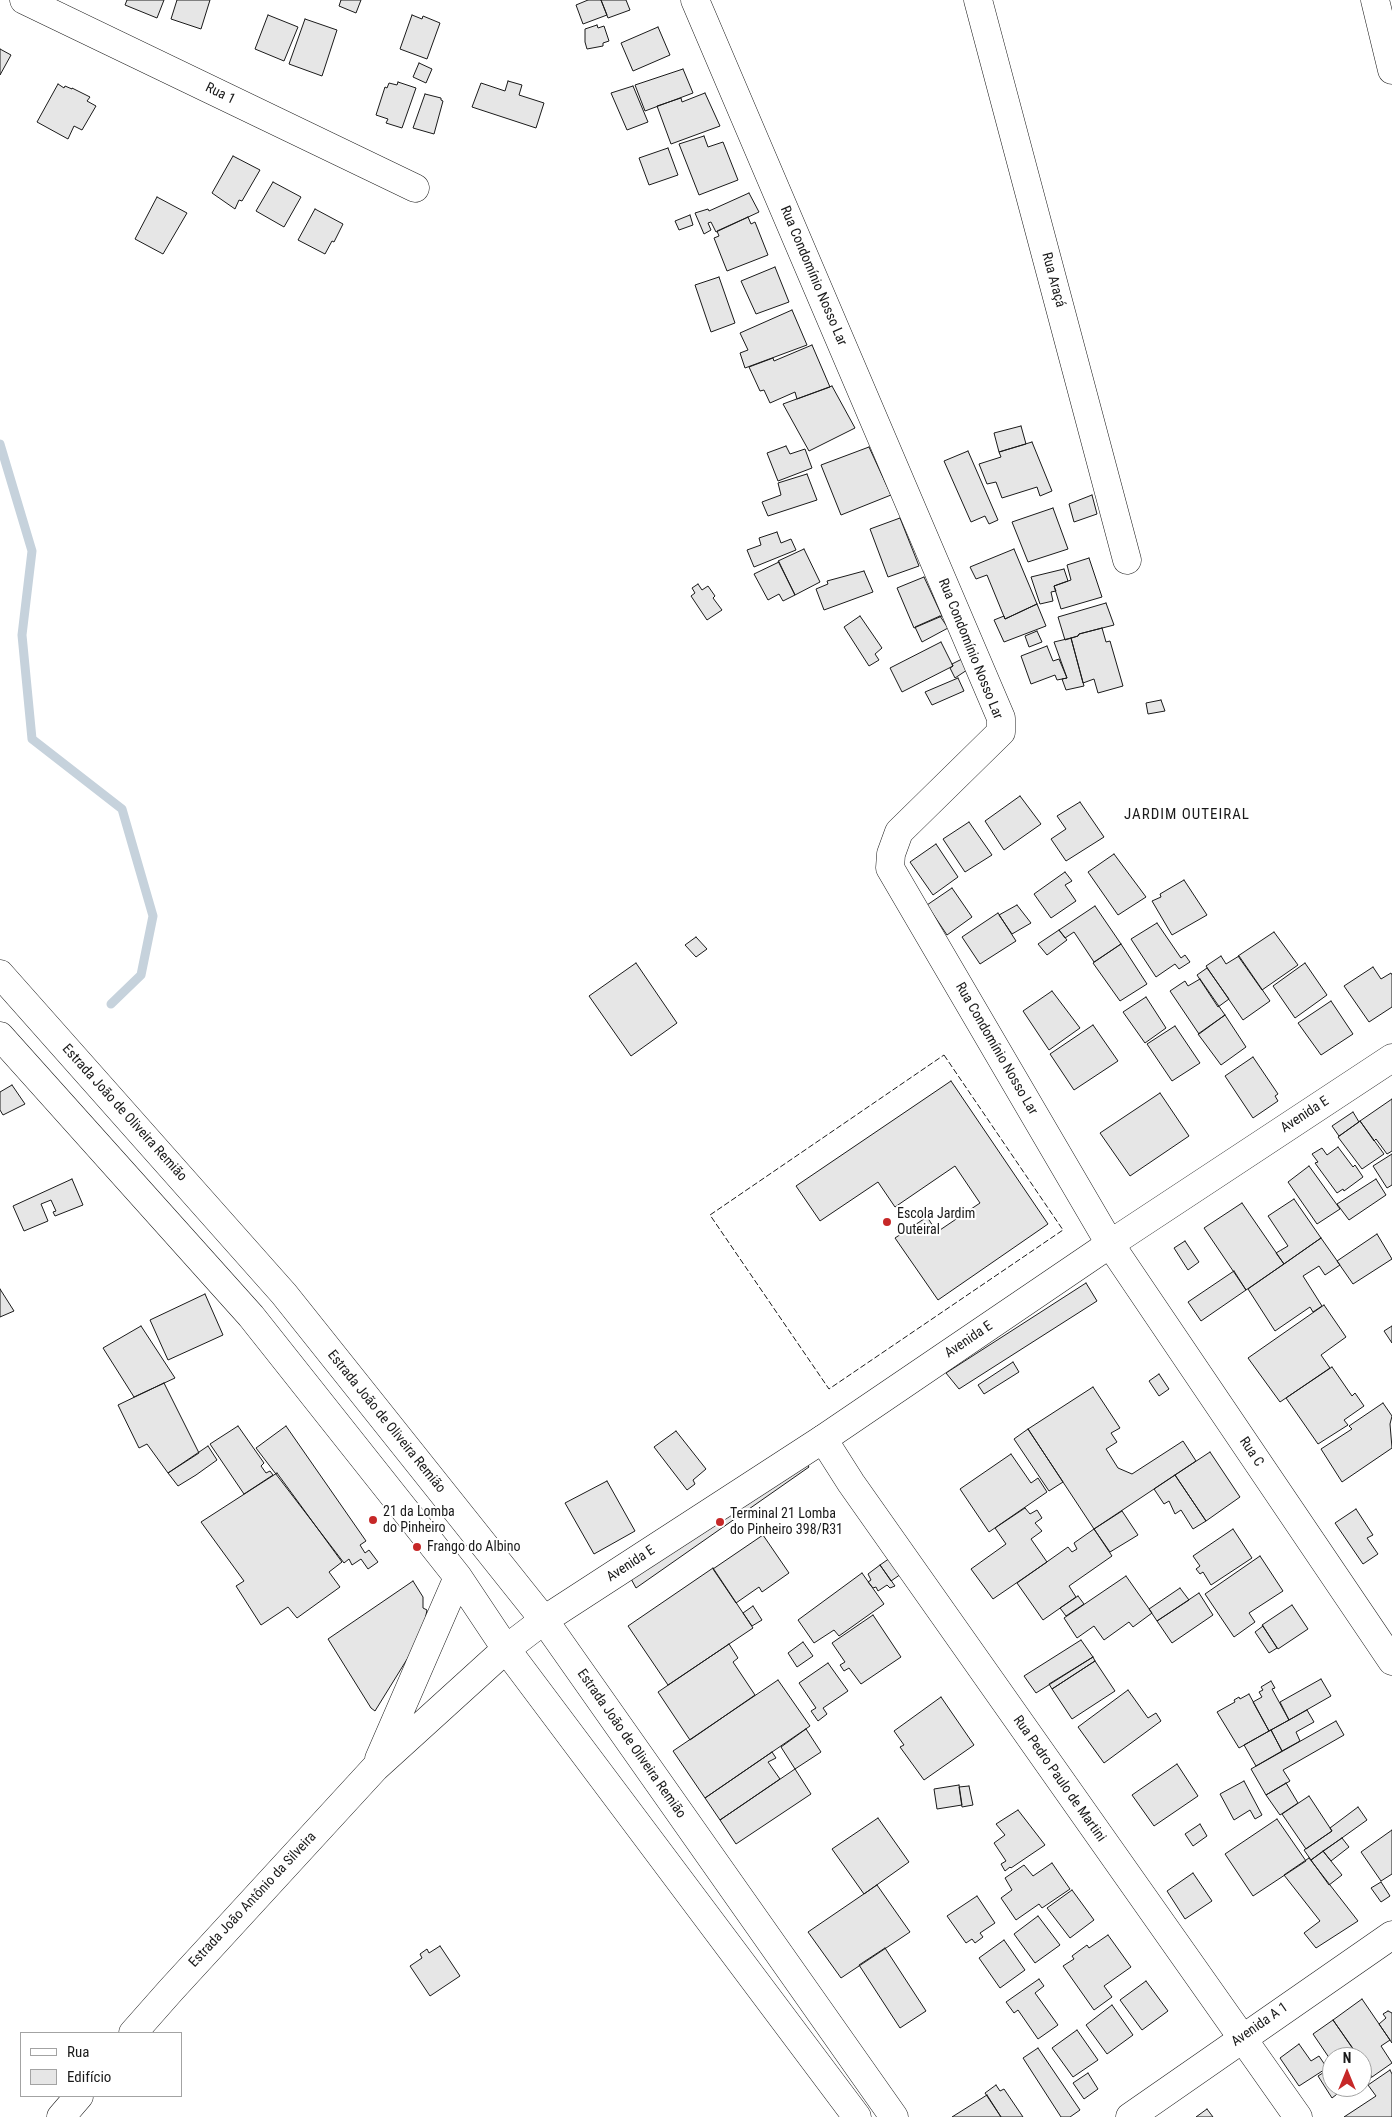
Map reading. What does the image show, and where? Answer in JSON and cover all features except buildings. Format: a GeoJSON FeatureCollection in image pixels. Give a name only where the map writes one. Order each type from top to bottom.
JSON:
{"type":"FeatureCollection","features":[{"type":"Feature","properties":{"kind":"street","name":"Rua 1"},"geometry":{"type":"LineString","coordinates":[[24,0],[415,188]]}},
{"type":"Feature","properties":{"kind":"street","name":"Rua Condomínio Nosso Lar"},"geometry":{"type":"LineString","coordinates":[[695,0],[1002,718],[1000,732],[899,832],[891,854],[890,868],[1110,1244]]}},
{"type":"Feature","properties":{"kind":"street","name":"Rua Araçá"},"geometry":{"type":"LineString","coordinates":[[978,0],[1127,560]]}},
{"type":"Feature","properties":{"kind":"street"},"geometry":{"type":"LineString","coordinates":[[1375,0],[1392,70]]}},
{"type":"Feature","properties":{"kind":"street","name":"Estrada João de Oliveira Remião"},"geometry":{"type":"LineString","coordinates":[[0,974],[284,1294],[544,1620],[894,2117]]}},
{"type":"Feature","properties":{"kind":"street"},"geometry":{"type":"LineString","coordinates":[[0,1036],[250,1316],[458,1577],[506,1649],[857,2117]]}},
{"type":"Feature","properties":{"kind":"street","name":"Avenida E"},"geometry":{"type":"LineString","coordinates":[[544,1620],[822,1439],[1110,1244],[1392,1058]]}},
{"type":"Feature","properties":{"kind":"street","name":"Rua C"},"geometry":{"type":"LineString","coordinates":[[1110,1244],[1392,1661]]}},
{"type":"Feature","properties":{"kind":"street","name":"Rua Pedro Paulo de Martini"},"geometry":{"type":"LineString","coordinates":[[822,1439],[1298,2117]]}},
{"type":"Feature","properties":{"kind":"street"},"geometry":{"type":"LineString","coordinates":[[458,1577],[474,1571],[492,1574],[544,1620]]}},
{"type":"Feature","properties":{"kind":"street","name":"Estrada João Antônio da Silveira"},"geometry":{"type":"LineString","coordinates":[[375,1768],[458,1577]]}},
{"type":"Feature","properties":{"kind":"street","name":"Estrada João Antônio da Silveira"},"geometry":{"type":"LineString","coordinates":[[134,2032],[375,1768],[506,1649],[544,1620]]}},
{"type":"Feature","properties":{"kind":"street","name":"Avenida A 1"},"geometry":{"type":"LineString","coordinates":[[1130,2117],[1392,1935]]}},
{"type":"Feature","properties":{"kind":"street"},"geometry":{"type":"LineString","coordinates":[[61,2117],[78,2097]]}},
{"type":"Feature","properties":{"kind":"waterway"},"geometry":{"type":"LineString","coordinates":[[0,444],[32,551],[22,635],[32,739],[122,809],[153,916],[141,975],[111,1004]]}},
{"type":"Feature","properties":{"kind":"fence"},"geometry":{"type":"LineString","coordinates":[[944,1055],[1063,1230],[829,1389],[710,1215],[944,1055]]}},
{"type":"Feature","properties":{"kind":"place","name":"Escola Jardim Outeiral"},"geometry":{"type":"Point","coordinates":[887,1222]}},
{"type":"Feature","properties":{"kind":"place","name":"21 da Lomba do Pinheiro"},"geometry":{"type":"Point","coordinates":[373,1520]}},
{"type":"Feature","properties":{"kind":"place","name":"Terminal 21 Lomba do Pinheiro 398/R31"},"geometry":{"type":"Point","coordinates":[720,1522]}},
{"type":"Feature","properties":{"kind":"place","name":"Frango do Albino"},"geometry":{"type":"Point","coordinates":[417,1547]}},
{"type":"Feature","properties":{"kind":"district","name":"JARDIM OUTEIRAL"},"geometry":{"type":"Point","coordinates":[1187,815]}}]}
